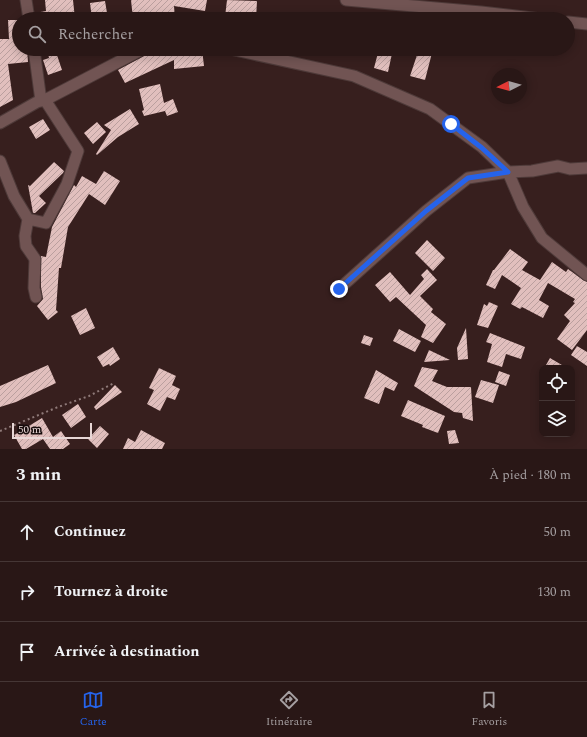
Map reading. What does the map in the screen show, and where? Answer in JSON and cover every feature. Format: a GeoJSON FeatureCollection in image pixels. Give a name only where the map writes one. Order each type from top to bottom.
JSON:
{"type":"FeatureCollection","features":[{"type":"Feature","properties":{"kind":"street"},"geometry":{"type":"LineString","coordinates":[[26,0],[28,12]]}},
{"type":"Feature","properties":{"kind":"street"},"geometry":{"type":"LineString","coordinates":[[346,0],[452,5],[496,12]]}},
{"type":"Feature","properties":{"kind":"street"},"geometry":{"type":"LineString","coordinates":[[575,23],[587,24]]}},
{"type":"Feature","properties":{"kind":"street"},"geometry":{"type":"LineString","coordinates":[[28,219],[46,223],[67,184],[78,151],[43,100],[35,56]]}},
{"type":"Feature","properties":{"kind":"street"},"geometry":{"type":"LineString","coordinates":[[0,123],[129,56]]}},
{"type":"Feature","properties":{"kind":"street"},"geometry":{"type":"LineString","coordinates":[[262,56],[354,76],[430,109],[482,148],[508,172],[523,207],[542,238],[587,274]]}},
{"type":"Feature","properties":{"kind":"street"},"geometry":{"type":"LineString","coordinates":[[0,161],[14,196],[28,219],[25,236],[26,246],[35,258],[34,288],[36,297]]}},
{"type":"Feature","properties":{"kind":"street"},"geometry":{"type":"LineString","coordinates":[[339,289],[426,211],[468,178],[508,172],[532,171],[558,166],[570,169],[587,168]]}},
{"type":"Feature","properties":{"kind":"path"},"geometry":{"type":"LineString","coordinates":[[0,431],[58,406],[89,396],[114,382]]}},
{"type":"Feature","properties":{"kind":"building"},"geometry":{"type":"Polygon","coordinates":[[[45,0],[73,0],[74,12],[40,12],[46,11],[45,0]]]}},
{"type":"Feature","properties":{"kind":"building"},"geometry":{"type":"Polygon","coordinates":[[[131,0],[207,0],[205,11],[174,6],[174,12],[132,12],[131,0]]]}},
{"type":"Feature","properties":{"kind":"building"},"geometry":{"type":"Polygon","coordinates":[[[227,0],[257,1],[256,12],[226,12],[227,0]]]}},
{"type":"Feature","properties":{"kind":"building"},"geometry":{"type":"Polygon","coordinates":[[[105,1],[107,12],[91,12],[90,3],[105,1]]]}},
{"type":"Feature","properties":{"kind":"building"},"geometry":{"type":"Polygon","coordinates":[[[8,20],[12,20],[12,56],[28,56],[28,62],[8,64],[13,100],[0,107],[0,39],[9,39],[8,20]]]}},
{"type":"Feature","properties":{"kind":"building"},"geometry":{"type":"Polygon","coordinates":[[[49,56],[57,56],[62,70],[48,75],[43,60],[49,58],[49,56]]]}},
{"type":"Feature","properties":{"kind":"building"},"geometry":{"type":"Polygon","coordinates":[[[144,56],[203,56],[204,66],[174,69],[174,60],[125,83],[118,70],[144,56]]]}},
{"type":"Feature","properties":{"kind":"building"},"geometry":{"type":"Polygon","coordinates":[[[377,56],[391,56],[388,72],[374,68],[377,56]]]}},
{"type":"Feature","properties":{"kind":"building"},"geometry":{"type":"Polygon","coordinates":[[[417,56],[431,56],[425,80],[410,76],[417,56]]]}},
{"type":"Feature","properties":{"kind":"building"},"geometry":{"type":"Polygon","coordinates":[[[160,84],[164,103],[173,99],[178,112],[167,116],[165,111],[144,116],[139,89],[160,84]]]}},
{"type":"Feature","properties":{"kind":"building"},"geometry":{"type":"Polygon","coordinates":[[[130,109],[139,124],[118,137],[97,155],[96,154],[111,130],[104,125],[130,109]]]}},
{"type":"Feature","properties":{"kind":"building"},"geometry":{"type":"Polygon","coordinates":[[[43,119],[50,130],[36,139],[29,127],[43,119]]]}},
{"type":"Feature","properties":{"kind":"building"},"geometry":{"type":"Polygon","coordinates":[[[97,122],[106,132],[93,144],[84,133],[97,122]]]}},
{"type":"Feature","properties":{"kind":"building"},"geometry":{"type":"Polygon","coordinates":[[[54,162],[64,171],[39,196],[46,203],[35,213],[33,213],[28,185],[30,186],[54,162]]]}},
{"type":"Feature","properties":{"kind":"building"},"geometry":{"type":"Polygon","coordinates":[[[104,171],[120,181],[105,205],[89,194],[68,227],[61,268],[59,268],[56,310],[58,312],[48,320],[37,306],[43,299],[41,287],[41,256],[46,257],[52,227],[74,185],[76,187],[82,176],[96,184],[104,171]]]}},
{"type":"Feature","properties":{"kind":"building"},"geometry":{"type":"Polygon","coordinates":[[[427,240],[445,258],[433,271],[415,253],[427,240]]]}},
{"type":"Feature","properties":{"kind":"building"},"geometry":{"type":"Polygon","coordinates":[[[510,249],[528,262],[522,270],[540,280],[552,262],[566,272],[568,269],[587,282],[587,330],[572,350],[557,339],[570,321],[564,315],[575,303],[573,302],[575,299],[548,283],[539,300],[549,306],[543,318],[522,307],[520,309],[511,304],[521,288],[502,275],[495,289],[486,285],[493,270],[510,249]]]}},
{"type":"Feature","properties":{"kind":"building"},"geometry":{"type":"Polygon","coordinates":[[[427,269],[437,280],[420,296],[433,309],[431,312],[446,324],[433,343],[421,337],[426,325],[396,297],[390,302],[375,285],[390,272],[410,295],[424,279],[421,275],[427,269]]]}},
{"type":"Feature","properties":{"kind":"building"},"geometry":{"type":"Polygon","coordinates":[[[489,302],[498,306],[488,328],[477,325],[484,304],[487,306],[489,302]]]}},
{"type":"Feature","properties":{"kind":"building"},"geometry":{"type":"Polygon","coordinates":[[[86,308],[95,328],[80,335],[71,316],[86,308]]]}},
{"type":"Feature","properties":{"kind":"building"},"geometry":{"type":"Polygon","coordinates":[[[466,328],[468,359],[458,360],[457,348],[466,328]]]}},
{"type":"Feature","properties":{"kind":"building"},"geometry":{"type":"Polygon","coordinates":[[[399,329],[421,341],[415,352],[393,341],[399,329]]]}},
{"type":"Feature","properties":{"kind":"building"},"geometry":{"type":"Polygon","coordinates":[[[490,333],[525,347],[521,359],[506,354],[502,367],[487,362],[492,344],[486,342],[490,333]]]}},
{"type":"Feature","properties":{"kind":"building"},"geometry":{"type":"Polygon","coordinates":[[[364,335],[373,338],[370,346],[361,343],[364,335]]]}},
{"type":"Feature","properties":{"kind":"building"},"geometry":{"type":"Polygon","coordinates":[[[577,346],[587,352],[587,366],[571,355],[577,346]]]}},
{"type":"Feature","properties":{"kind":"building"},"geometry":{"type":"Polygon","coordinates":[[[113,347],[120,359],[110,366],[109,364],[103,367],[97,357],[113,347]]]}},
{"type":"Feature","properties":{"kind":"building"},"geometry":{"type":"Polygon","coordinates":[[[429,350],[450,360],[424,362],[429,350]]]}},
{"type":"Feature","properties":{"kind":"building"},"geometry":{"type":"Polygon","coordinates":[[[550,358],[562,365],[546,365],[550,358]]]}},
{"type":"Feature","properties":{"kind":"building"},"geometry":{"type":"Polygon","coordinates":[[[48,365],[56,383],[16,402],[0,407],[0,386],[48,365]]]}},
{"type":"Feature","properties":{"kind":"building"},"geometry":{"type":"Polygon","coordinates":[[[422,367],[438,370],[432,381],[447,387],[471,387],[473,421],[463,418],[462,413],[454,412],[414,386],[422,367]]]}},
{"type":"Feature","properties":{"kind":"building"},"geometry":{"type":"Polygon","coordinates":[[[159,368],[176,376],[172,385],[180,389],[175,400],[167,397],[160,411],[147,404],[154,390],[149,388],[159,368]]]}},
{"type":"Feature","properties":{"kind":"building"},"geometry":{"type":"Polygon","coordinates":[[[376,370],[398,383],[394,391],[385,387],[379,404],[364,398],[376,370]]]}},
{"type":"Feature","properties":{"kind":"building"},"geometry":{"type":"Polygon","coordinates":[[[499,371],[510,375],[506,386],[495,382],[499,371]]]}},
{"type":"Feature","properties":{"kind":"building"},"geometry":{"type":"Polygon","coordinates":[[[481,380],[499,385],[493,403],[475,397],[481,380]]]}},
{"type":"Feature","properties":{"kind":"building"},"geometry":{"type":"Polygon","coordinates":[[[115,385],[122,392],[96,410],[94,407],[115,385]]]}},
{"type":"Feature","properties":{"kind":"building"},"geometry":{"type":"Polygon","coordinates":[[[408,400],[445,416],[438,433],[422,427],[423,425],[401,416],[408,400]]]}},
{"type":"Feature","properties":{"kind":"building"},"geometry":{"type":"Polygon","coordinates":[[[78,404],[86,417],[71,428],[62,415],[78,404]]]}},
{"type":"Feature","properties":{"kind":"building"},"geometry":{"type":"Polygon","coordinates":[[[42,418],[53,437],[61,431],[70,444],[63,449],[50,449],[43,439],[26,449],[22,449],[14,435],[42,418]]]}},
{"type":"Feature","properties":{"kind":"building"},"geometry":{"type":"Polygon","coordinates":[[[100,426],[109,434],[97,448],[88,439],[100,426]]]}},
{"type":"Feature","properties":{"kind":"building"},"geometry":{"type":"Polygon","coordinates":[[[141,430],[165,443],[162,449],[123,449],[128,438],[135,442],[141,430]]]}},
{"type":"Feature","properties":{"kind":"building"},"geometry":{"type":"Polygon","coordinates":[[[455,430],[459,443],[449,444],[447,431],[455,430]]]}},
{"type":"Feature","properties":{"kind":"route"},"geometry":{"type":"LineString","coordinates":[[339,289],[426,211],[468,178],[508,172],[482,148],[451,124]]}}]}
